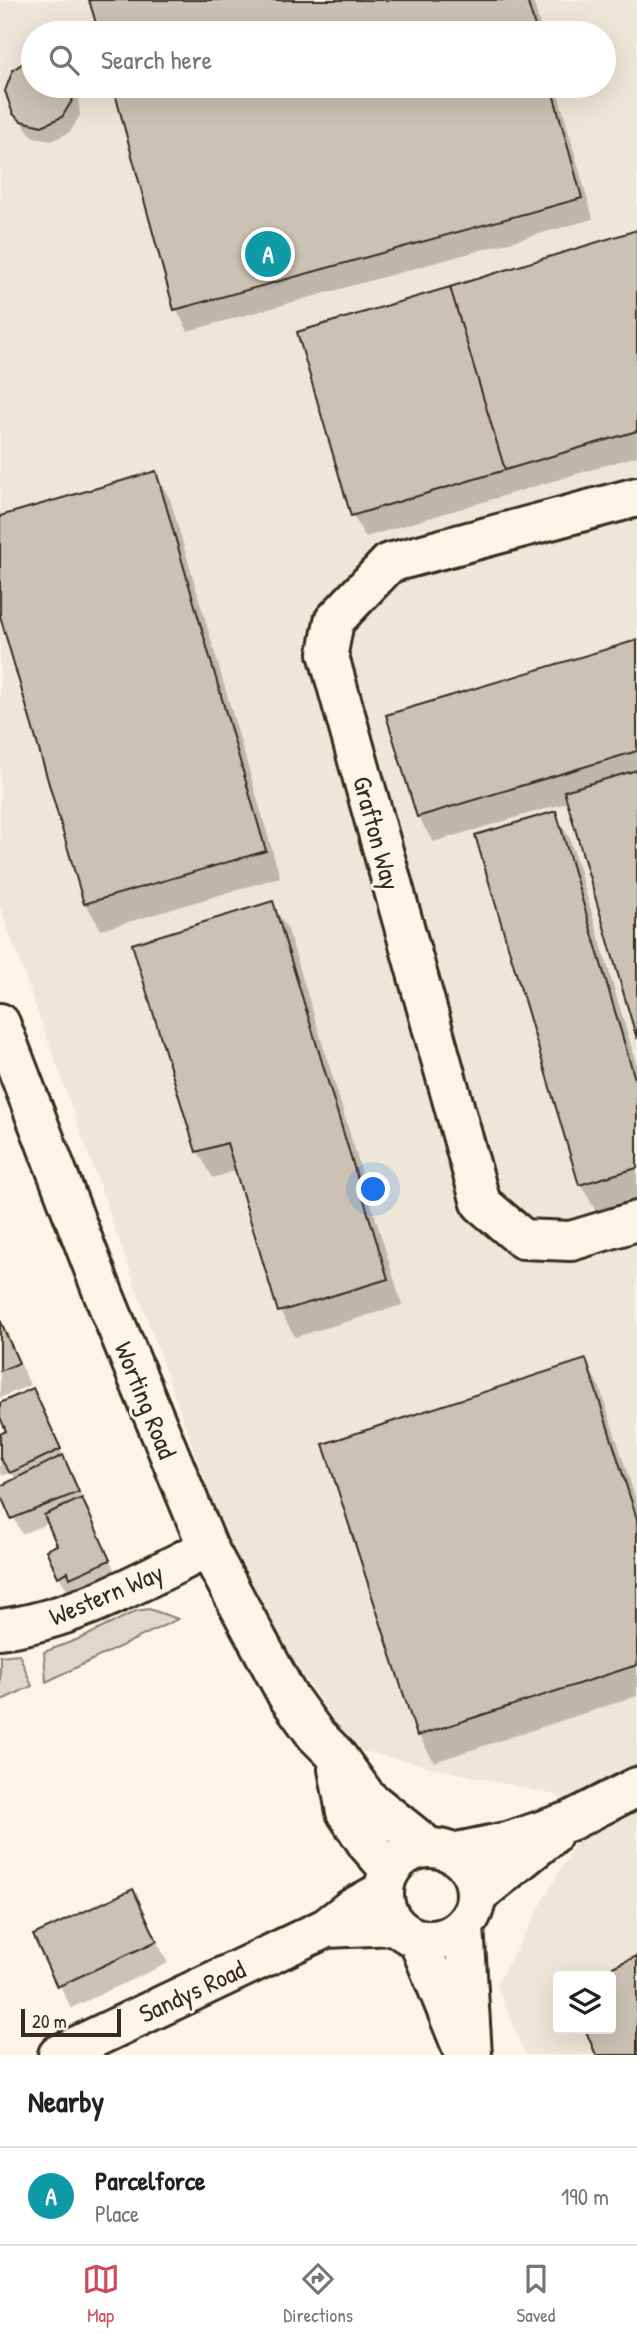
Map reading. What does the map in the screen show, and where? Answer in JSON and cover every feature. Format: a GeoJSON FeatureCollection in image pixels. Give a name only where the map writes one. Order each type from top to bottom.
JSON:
{"type":"FeatureCollection","features":[{"type":"Feature","properties":{"kind":"street","name":"Grafton Way"},"geometry":{"type":"LineString","coordinates":[[637,498],[388,563],[334,621],[328,653],[481,1203],[523,1239],[571,1241],[637,1221]]}},
{"type":"Feature","properties":{"kind":"street","name":"Worting Road"},"geometry":{"type":"LineString","coordinates":[[0,1023],[115,1322],[208,1548],[287,1695],[316,1735],[336,1755],[367,1798],[440,1850]]}},
{"type":"Feature","properties":{"kind":"street","name":"Western Way"},"geometry":{"type":"LineString","coordinates":[[0,1629],[34,1625],[87,1607],[208,1548]]}},
{"type":"Feature","properties":{"kind":"street"},"geometry":{"type":"LineString","coordinates":[[336,1755],[346,1812],[368,1845],[465,2055]]}},
{"type":"Feature","properties":{"kind":"street"},"geometry":{"type":"LineString","coordinates":[[396,1907],[405,1854],[510,1841],[570,1821],[637,1787]]}},
{"type":"Feature","properties":{"kind":"street"},"geometry":{"type":"LineString","coordinates":[[396,1907],[434,1941],[450,1936],[470,1911],[570,1821]]}},
{"type":"Feature","properties":{"kind":"street"},"geometry":{"type":"LineString","coordinates":[[440,1850],[464,1863],[473,1878],[470,1911],[472,2055]]}},
{"type":"Feature","properties":{"kind":"street","name":"Sandys Road"},"geometry":{"type":"LineString","coordinates":[[58,2055],[326,1928],[396,1907]]}},
{"type":"Feature","properties":{"kind":"shaded area"},"geometry":{"type":"Polygon","coordinates":[[[0,0],[637,0],[637,2055],[525,2055],[497,1984],[578,1838],[559,1796],[353,1749],[267,1622],[230,1551],[0,906],[0,0]]]}},
{"type":"Feature","properties":{"kind":"shaded area"},"geometry":{"type":"Polygon","coordinates":[[[149,1609],[178,1619],[46,1682],[44,1652],[84,1637],[136,1611],[149,1609]]]}},
{"type":"Feature","properties":{"kind":"shaded area"},"geometry":{"type":"Polygon","coordinates":[[[19,1654],[32,1686],[0,1701],[0,1656],[19,1654]]]}},
{"type":"Feature","properties":{"kind":"building"},"geometry":{"type":"Polygon","coordinates":[[[89,0],[527,0],[533,21],[95,21],[89,0]]]}},
{"type":"Feature","properties":{"kind":"building"},"geometry":{"type":"Polygon","coordinates":[[[21,65],[21,98],[73,98],[62,117],[42,126],[21,121],[13,114],[5,91],[13,70],[21,65]]]}},
{"type":"Feature","properties":{"kind":"building"},"geometry":{"type":"Polygon","coordinates":[[[116,98],[554,98],[582,198],[174,310],[116,98]]]}},
{"type":"Feature","properties":{"kind":"building"},"geometry":{"type":"Polygon","coordinates":[[[637,230],[637,431],[505,470],[450,287],[637,230]]]}},
{"type":"Feature","properties":{"kind":"building"},"geometry":{"type":"Polygon","coordinates":[[[450,287],[505,470],[351,516],[297,332],[450,287]]]}},
{"type":"Feature","properties":{"kind":"building"},"geometry":{"type":"Polygon","coordinates":[[[156,471],[266,851],[84,904],[0,616],[0,516],[156,471]]]}},
{"type":"Feature","properties":{"kind":"building"},"geometry":{"type":"Polygon","coordinates":[[[637,640],[637,751],[417,817],[386,715],[637,640]]]}},
{"type":"Feature","properties":{"kind":"building"},"geometry":{"type":"Polygon","coordinates":[[[637,770],[637,1039],[564,791],[637,770]]]}},
{"type":"Feature","properties":{"kind":"building"},"geometry":{"type":"Polygon","coordinates":[[[556,811],[637,1086],[637,1168],[579,1185],[475,835],[556,811]]]}},
{"type":"Feature","properties":{"kind":"building"},"geometry":{"type":"Polygon","coordinates":[[[273,901],[388,1279],[278,1312],[227,1143],[196,1152],[132,944],[273,901]]]}},
{"type":"Feature","properties":{"kind":"building"},"geometry":{"type":"Polygon","coordinates":[[[0,1320],[19,1363],[0,1371],[0,1320]]]}},
{"type":"Feature","properties":{"kind":"building"},"geometry":{"type":"Polygon","coordinates":[[[586,1359],[637,1519],[637,1665],[417,1736],[323,1444],[586,1359]]]}},
{"type":"Feature","properties":{"kind":"building"},"geometry":{"type":"Polygon","coordinates":[[[33,1388],[61,1449],[10,1473],[0,1458],[0,1434],[6,1431],[0,1417],[0,1403],[33,1388]]]}},
{"type":"Feature","properties":{"kind":"building"},"geometry":{"type":"Polygon","coordinates":[[[63,1455],[79,1492],[11,1519],[0,1494],[0,1486],[63,1455]]]}},
{"type":"Feature","properties":{"kind":"building"},"geometry":{"type":"Polygon","coordinates":[[[82,1498],[110,1560],[70,1578],[68,1572],[58,1577],[46,1550],[57,1545],[44,1515],[82,1498]]]}},
{"type":"Feature","properties":{"kind":"building"},"geometry":{"type":"Polygon","coordinates":[[[133,1889],[157,1941],[57,1987],[33,1935],[133,1889]]]}},
{"type":"Feature","properties":{"kind":"building"},"geometry":{"type":"Polygon","coordinates":[[[637,1956],[637,2055],[596,2055],[587,2034],[616,2034],[616,1971],[603,1971],[637,1956]]]}},
{"type":"Feature","properties":{"kind":"place","name":"Parcelforce"},"geometry":{"type":"Point","coordinates":[268,254]}}]}
